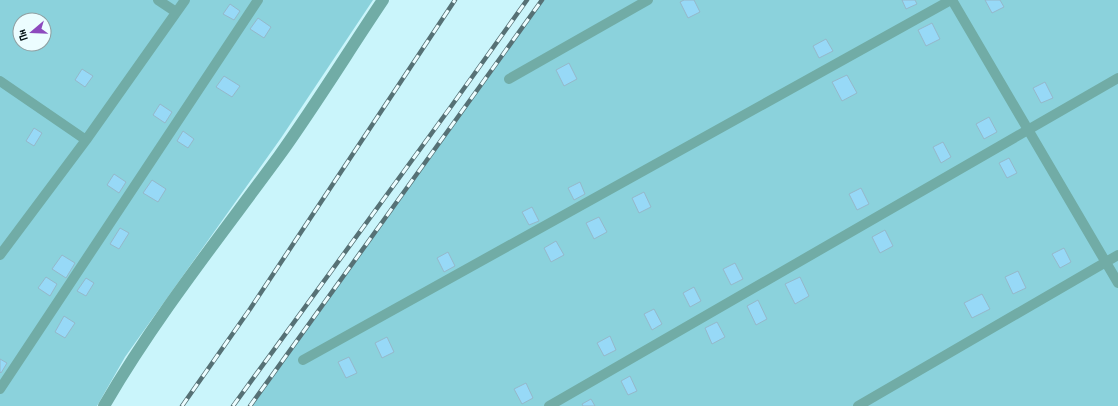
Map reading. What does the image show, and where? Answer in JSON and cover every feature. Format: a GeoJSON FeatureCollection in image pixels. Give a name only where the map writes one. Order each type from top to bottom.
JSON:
{"type":"FeatureCollection","features":[{"type":"Feature","properties":{"kind":"street"},"geometry":{"type":"LineString","coordinates":[[104,406],[126,369],[203,258],[280,154],[383,0]]}},
{"type":"Feature","properties":{"kind":"lane"},"geometry":{"type":"LineString","coordinates":[[158,0],[176,12]]}},
{"type":"Feature","properties":{"kind":"lane"},"geometry":{"type":"LineString","coordinates":[[0,256],[86,140],[185,0]]}},
{"type":"Feature","properties":{"kind":"lane"},"geometry":{"type":"LineString","coordinates":[[0,389],[258,0]]}},
{"type":"Feature","properties":{"kind":"lane"},"geometry":{"type":"LineString","coordinates":[[509,79],[648,0]]}},
{"type":"Feature","properties":{"kind":"lane"},"geometry":{"type":"LineString","coordinates":[[303,360],[951,0],[1118,283]]}},
{"type":"Feature","properties":{"kind":"lane"},"geometry":{"type":"LineString","coordinates":[[549,406],[1118,78]]}},
{"type":"Feature","properties":{"kind":"lane"},"geometry":{"type":"LineString","coordinates":[[0,81],[86,140]]}},
{"type":"Feature","properties":{"kind":"lane"},"geometry":{"type":"LineString","coordinates":[[858,406],[1118,255]]}},
{"type":"Feature","properties":{"kind":"shaded area"},"geometry":{"type":"Polygon","coordinates":[[[0,0],[373,0],[281,138],[125,357],[97,406],[0,406],[0,0]]]}},
{"type":"Feature","properties":{"kind":"shaded area"},"geometry":{"type":"Polygon","coordinates":[[[542,0],[1118,0],[1118,406],[250,406],[542,0]]]}},
{"type":"Feature","properties":{"kind":"building"},"geometry":{"type":"Polygon","coordinates":[[[684,0],[694,0],[700,12],[688,18],[680,2],[684,0]]]}},
{"type":"Feature","properties":{"kind":"building"},"geometry":{"type":"Polygon","coordinates":[[[902,0],[915,0],[917,4],[906,9],[902,0]]]}},
{"type":"Feature","properties":{"kind":"building"},"geometry":{"type":"Polygon","coordinates":[[[985,0],[1000,0],[1004,7],[992,13],[985,0]]]}},
{"type":"Feature","properties":{"kind":"building"},"geometry":{"type":"Polygon","coordinates":[[[230,4],[240,11],[234,20],[223,14],[230,4]]]}},
{"type":"Feature","properties":{"kind":"building"},"geometry":{"type":"Polygon","coordinates":[[[258,18],[271,27],[264,38],[250,29],[258,18]]]}},
{"type":"Feature","properties":{"kind":"building"},"geometry":{"type":"Polygon","coordinates":[[[932,23],[940,39],[926,46],[918,30],[932,23]]]}},
{"type":"Feature","properties":{"kind":"building"},"geometry":{"type":"Polygon","coordinates":[[[826,39],[833,51],[819,58],[813,46],[826,39]]]}},
{"type":"Feature","properties":{"kind":"building"},"geometry":{"type":"Polygon","coordinates":[[[569,63],[577,79],[564,86],[556,70],[569,63]]]}},
{"type":"Feature","properties":{"kind":"building"},"geometry":{"type":"Polygon","coordinates":[[[82,69],[93,76],[85,87],[75,80],[82,69]]]}},
{"type":"Feature","properties":{"kind":"building"},"geometry":{"type":"Polygon","coordinates":[[[847,75],[857,93],[842,101],[832,82],[847,75]]]}},
{"type":"Feature","properties":{"kind":"building"},"geometry":{"type":"Polygon","coordinates":[[[224,76],[240,86],[232,97],[216,87],[224,76]]]}},
{"type":"Feature","properties":{"kind":"building"},"geometry":{"type":"Polygon","coordinates":[[[1045,82],[1053,98],[1041,103],[1033,88],[1045,82]]]}},
{"type":"Feature","properties":{"kind":"building"},"geometry":{"type":"Polygon","coordinates":[[[160,104],[172,112],[165,123],[153,115],[160,104]]]}},
{"type":"Feature","properties":{"kind":"building"},"geometry":{"type":"Polygon","coordinates":[[[989,117],[997,132],[984,139],[976,124],[989,117]]]}},
{"type":"Feature","properties":{"kind":"building"},"geometry":{"type":"Polygon","coordinates":[[[34,128],[42,133],[34,146],[26,141],[34,128]]]}},
{"type":"Feature","properties":{"kind":"building"},"geometry":{"type":"Polygon","coordinates":[[[183,131],[194,139],[188,148],[177,141],[183,131]]]}},
{"type":"Feature","properties":{"kind":"building"},"geometry":{"type":"Polygon","coordinates":[[[943,142],[951,157],[941,163],[933,147],[943,142]]]}},
{"type":"Feature","properties":{"kind":"building"},"geometry":{"type":"Polygon","coordinates":[[[1009,158],[1017,173],[1007,178],[999,163],[1009,158]]]}},
{"type":"Feature","properties":{"kind":"building"},"geometry":{"type":"Polygon","coordinates":[[[114,174],[126,182],[119,193],[107,185],[114,174]]]}},
{"type":"Feature","properties":{"kind":"building"},"geometry":{"type":"Polygon","coordinates":[[[152,180],[166,189],[158,202],[143,193],[152,180]]]}},
{"type":"Feature","properties":{"kind":"building"},"geometry":{"type":"Polygon","coordinates":[[[580,182],[585,194],[574,200],[568,188],[580,182]]]}},
{"type":"Feature","properties":{"kind":"building"},"geometry":{"type":"Polygon","coordinates":[[[861,188],[869,204],[857,210],[849,194],[861,188]]]}},
{"type":"Feature","properties":{"kind":"building"},"geometry":{"type":"Polygon","coordinates":[[[644,192],[651,207],[639,213],[632,198],[644,192]]]}},
{"type":"Feature","properties":{"kind":"building"},"geometry":{"type":"Polygon","coordinates":[[[532,207],[539,221],[529,225],[522,212],[532,207]]]}},
{"type":"Feature","properties":{"kind":"building"},"geometry":{"type":"Polygon","coordinates":[[[599,217],[607,232],[594,239],[586,223],[599,217]]]}},
{"type":"Feature","properties":{"kind":"building"},"geometry":{"type":"Polygon","coordinates":[[[120,228],[129,233],[119,249],[110,244],[120,228]]]}},
{"type":"Feature","properties":{"kind":"building"},"geometry":{"type":"Polygon","coordinates":[[[885,230],[893,246],[880,253],[872,237],[885,230]]]}},
{"type":"Feature","properties":{"kind":"building"},"geometry":{"type":"Polygon","coordinates":[[[556,241],[564,255],[551,262],[544,248],[556,241]]]}},
{"type":"Feature","properties":{"kind":"building"},"geometry":{"type":"Polygon","coordinates":[[[1064,248],[1071,262],[1060,268],[1052,254],[1064,248]]]}},
{"type":"Feature","properties":{"kind":"building"},"geometry":{"type":"Polygon","coordinates":[[[448,252],[455,266],[444,272],[437,258],[448,252]]]}},
{"type":"Feature","properties":{"kind":"building"},"geometry":{"type":"Polygon","coordinates":[[[62,255],[75,263],[66,278],[52,269],[62,255]]]}},
{"type":"Feature","properties":{"kind":"building"},"geometry":{"type":"Polygon","coordinates":[[[735,263],[743,279],[731,285],[723,269],[735,263]]]}},
{"type":"Feature","properties":{"kind":"building"},"geometry":{"type":"Polygon","coordinates":[[[1018,271],[1026,288],[1013,294],[1005,277],[1018,271]]]}},
{"type":"Feature","properties":{"kind":"building"},"geometry":{"type":"Polygon","coordinates":[[[46,277],[57,284],[50,296],[38,288],[46,277]]]}},
{"type":"Feature","properties":{"kind":"building"},"geometry":{"type":"Polygon","coordinates":[[[800,277],[809,296],[795,304],[785,284],[800,277]]]}},
{"type":"Feature","properties":{"kind":"building"},"geometry":{"type":"Polygon","coordinates":[[[86,278],[94,283],[86,296],[77,291],[86,278]]]}},
{"type":"Feature","properties":{"kind":"building"},"geometry":{"type":"Polygon","coordinates":[[[694,287],[701,301],[690,307],[683,293],[694,287]]]}},
{"type":"Feature","properties":{"kind":"building"},"geometry":{"type":"Polygon","coordinates":[[[982,294],[990,309],[972,318],[964,303],[982,294]]]}},
{"type":"Feature","properties":{"kind":"building"},"geometry":{"type":"Polygon","coordinates":[[[758,300],[767,319],[756,325],[747,306],[758,300]]]}},
{"type":"Feature","properties":{"kind":"building"},"geometry":{"type":"Polygon","coordinates":[[[654,309],[662,324],[652,330],[644,314],[654,309]]]}},
{"type":"Feature","properties":{"kind":"building"},"geometry":{"type":"Polygon","coordinates":[[[64,316],[75,323],[65,338],[55,332],[64,316]]]}},
{"type":"Feature","properties":{"kind":"building"},"geometry":{"type":"Polygon","coordinates":[[[717,322],[725,337],[712,344],[705,328],[717,322]]]}},
{"type":"Feature","properties":{"kind":"building"},"geometry":{"type":"Polygon","coordinates":[[[610,336],[616,350],[604,356],[597,343],[610,336]]]}},
{"type":"Feature","properties":{"kind":"building"},"geometry":{"type":"Polygon","coordinates":[[[387,337],[394,352],[382,358],[375,343],[387,337]]]}},
{"type":"Feature","properties":{"kind":"building"},"geometry":{"type":"Polygon","coordinates":[[[349,357],[357,373],[346,378],[338,362],[349,357]]]}},
{"type":"Feature","properties":{"kind":"building"},"geometry":{"type":"Polygon","coordinates":[[[0,359],[7,363],[1,373],[0,372],[0,359]]]}},
{"type":"Feature","properties":{"kind":"building"},"geometry":{"type":"Polygon","coordinates":[[[630,376],[637,391],[628,395],[621,381],[630,376]]]}},
{"type":"Feature","properties":{"kind":"building"},"geometry":{"type":"Polygon","coordinates":[[[526,383],[533,398],[522,404],[514,389],[526,383]]]}},
{"type":"Feature","properties":{"kind":"building"},"geometry":{"type":"Polygon","coordinates":[[[591,399],[595,406],[583,406],[582,404],[591,399]]]}},
{"type":"Feature","properties":{"kind":"railway"},"geometry":{"type":"LineString","coordinates":[[182,406],[250,309],[455,0]]}},
{"type":"Feature","properties":{"kind":"railway"},"geometry":{"type":"LineString","coordinates":[[233,406],[527,0]]}},
{"type":"Feature","properties":{"kind":"railway"},"geometry":{"type":"LineString","coordinates":[[250,406],[542,0]]}}]}
